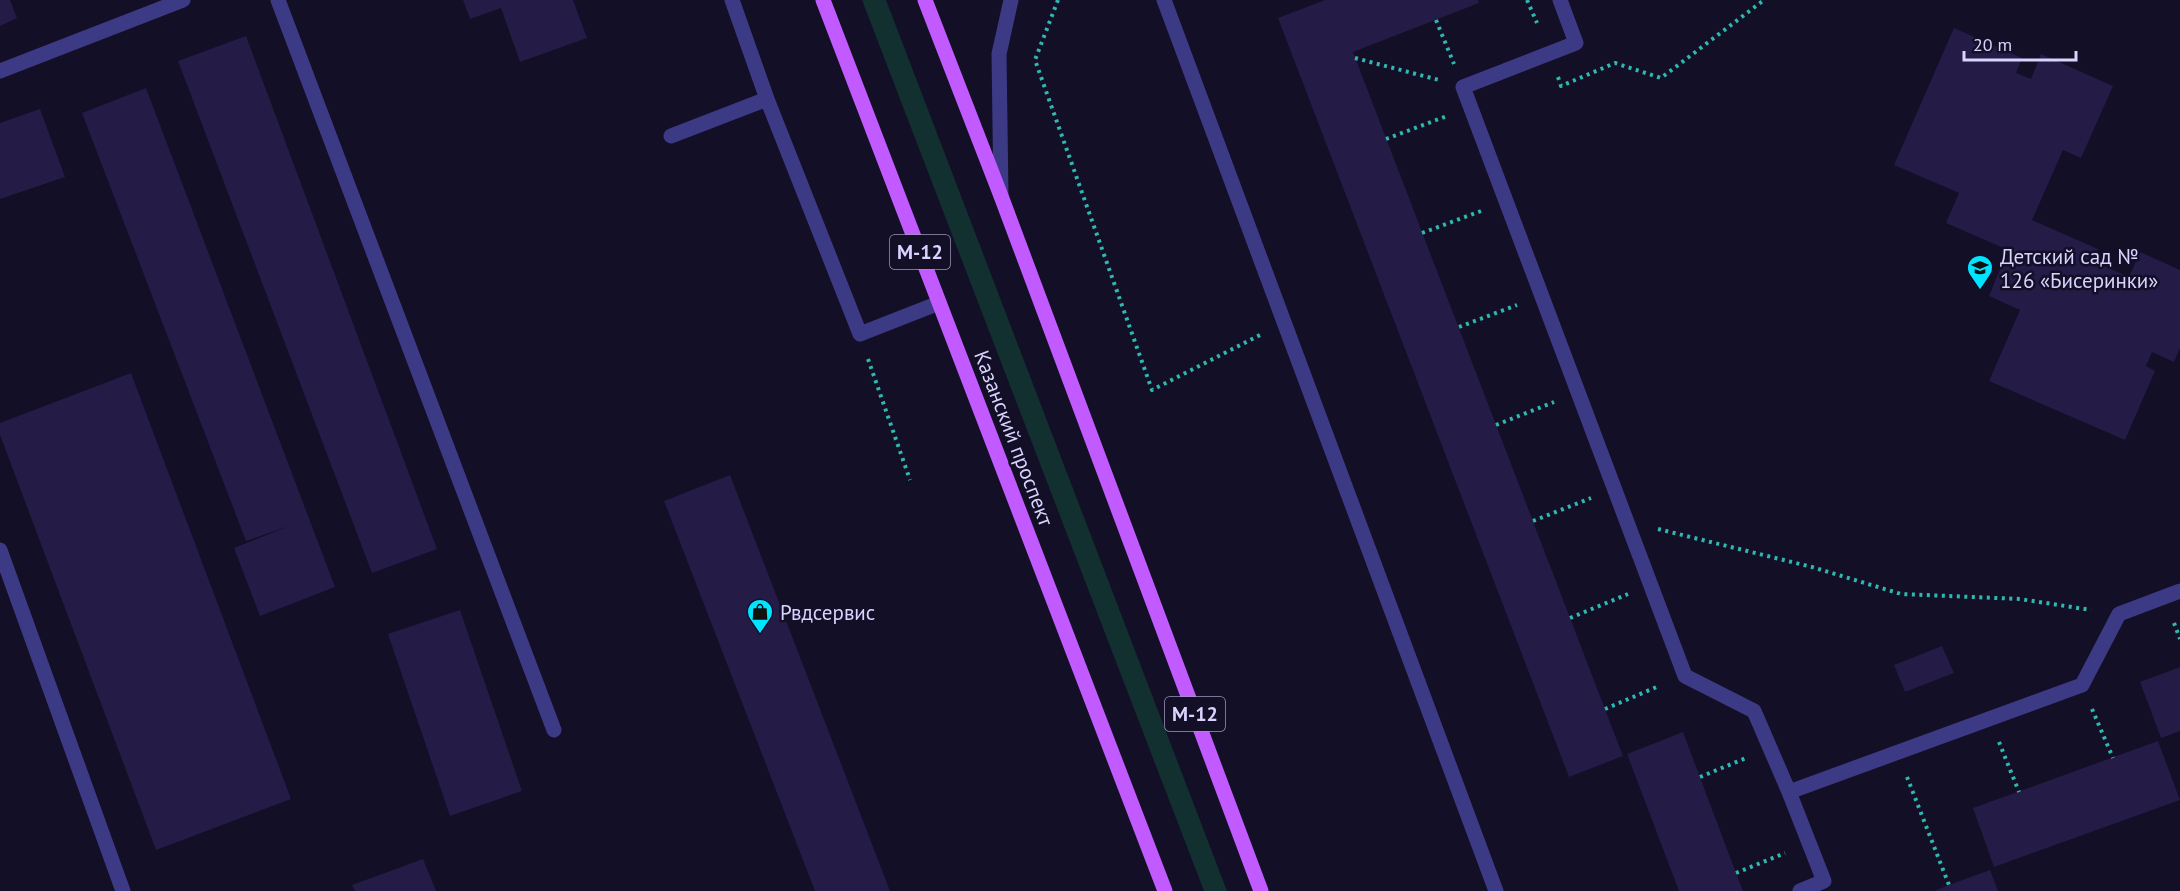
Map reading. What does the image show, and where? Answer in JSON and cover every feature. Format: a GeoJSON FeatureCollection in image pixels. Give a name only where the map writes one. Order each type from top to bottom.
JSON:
{"type":"FeatureCollection","features":[{"type":"Feature","properties":{"kind":"main road","name":"Казанский проспект"},"geometry":{"type":"LineString","coordinates":[[823,0],[1165,891]]}},
{"type":"Feature","properties":{"kind":"main road","name":"М-12"},"geometry":{"type":"LineString","coordinates":[[925,0],[1001,195],[1261,891]]}},
{"type":"Feature","properties":{"kind":"street"},"geometry":{"type":"LineString","coordinates":[[0,71],[183,0]]}},
{"type":"Feature","properties":{"kind":"street"},"geometry":{"type":"LineString","coordinates":[[278,0],[554,730]]}},
{"type":"Feature","properties":{"kind":"street"},"geometry":{"type":"LineString","coordinates":[[732,0],[767,99],[860,334],[939,303]]}},
{"type":"Feature","properties":{"kind":"street"},"geometry":{"type":"LineString","coordinates":[[1001,195],[999,54],[1011,0]]}},
{"type":"Feature","properties":{"kind":"street"},"geometry":{"type":"LineString","coordinates":[[1164,0],[1496,891]]}},
{"type":"Feature","properties":{"kind":"street"},"geometry":{"type":"LineString","coordinates":[[1560,0],[1576,43],[1463,87],[1685,676],[1754,711],[1789,792],[1824,881],[1800,891]]}},
{"type":"Feature","properties":{"kind":"street"},"geometry":{"type":"LineString","coordinates":[[670,136],[767,99]]}},
{"type":"Feature","properties":{"kind":"street"},"geometry":{"type":"LineString","coordinates":[[0,550],[123,891]]}},
{"type":"Feature","properties":{"kind":"street"},"geometry":{"type":"LineString","coordinates":[[1789,792],[2082,685],[2119,614],[2180,591]]}},
{"type":"Feature","properties":{"kind":"path"},"geometry":{"type":"LineString","coordinates":[[1058,0],[1035,60],[1152,390],[1284,322]]}},
{"type":"Feature","properties":{"kind":"path"},"geometry":{"type":"LineString","coordinates":[[1527,0],[1561,86],[1615,63],[1661,78],[1764,0]]}},
{"type":"Feature","properties":{"kind":"path"},"geometry":{"type":"LineString","coordinates":[[1436,20],[1463,87]]}},
{"type":"Feature","properties":{"kind":"path"},"geometry":{"type":"LineString","coordinates":[[1355,58],[1463,87]]}},
{"type":"Feature","properties":{"kind":"path"},"geometry":{"type":"LineString","coordinates":[[1386,139],[1471,108]]}},
{"type":"Feature","properties":{"kind":"path"},"geometry":{"type":"LineString","coordinates":[[1422,233],[1506,201]]}},
{"type":"Feature","properties":{"kind":"path"},"geometry":{"type":"LineString","coordinates":[[1459,327],[1542,296]]}},
{"type":"Feature","properties":{"kind":"path"},"geometry":{"type":"LineString","coordinates":[[860,334],[910,480]]}},
{"type":"Feature","properties":{"kind":"path"},"geometry":{"type":"LineString","coordinates":[[1496,426],[1578,392]]}},
{"type":"Feature","properties":{"kind":"path"},"geometry":{"type":"LineString","coordinates":[[1533,521],[1614,488]]}},
{"type":"Feature","properties":{"kind":"path"},"geometry":{"type":"LineString","coordinates":[[1626,521],[1812,567],[1901,594],[2020,599],[2119,614]]}},
{"type":"Feature","properties":{"kind":"path"},"geometry":{"type":"LineString","coordinates":[[1570,618],[1651,585]]}},
{"type":"Feature","properties":{"kind":"path"},"geometry":{"type":"LineString","coordinates":[[1605,709],[1685,676]]}},
{"type":"Feature","properties":{"kind":"path"},"geometry":{"type":"LineString","coordinates":[[2082,685],[2113,758]]}},
{"type":"Feature","properties":{"kind":"path"},"geometry":{"type":"LineString","coordinates":[[1989,718],[2019,792]]}},
{"type":"Feature","properties":{"kind":"path"},"geometry":{"type":"LineString","coordinates":[[1700,777],[1770,748]]}},
{"type":"Feature","properties":{"kind":"path"},"geometry":{"type":"LineString","coordinates":[[1897,753],[1949,885]]}},
{"type":"Feature","properties":{"kind":"path"},"geometry":{"type":"LineString","coordinates":[[1736,873],[1809,842]]}},
{"type":"Feature","properties":{"kind":"green space"},"geometry":{"type":"Polygon","coordinates":[[[862,0],[886,0],[1227,891],[1204,891],[862,0]]]}},
{"type":"Feature","properties":{"kind":"building"},"geometry":{"type":"Polygon","coordinates":[[[0,0],[10,0],[17,18],[0,26],[0,0]]]}},
{"type":"Feature","properties":{"kind":"building"},"geometry":{"type":"Polygon","coordinates":[[[463,0],[573,0],[587,38],[520,62],[501,8],[470,19],[463,0]]]}},
{"type":"Feature","properties":{"kind":"building"},"geometry":{"type":"Polygon","coordinates":[[[1325,0],[1478,0],[1479,3],[1353,52],[1623,756],[1569,777],[1278,18],[1325,0]]]}},
{"type":"Feature","properties":{"kind":"building"},"geometry":{"type":"Polygon","coordinates":[[[1954,28],[2022,58],[2016,73],[2031,79],[2041,54],[2113,86],[2081,158],[2063,150],[2032,220],[2098,249],[2093,261],[2129,277],[2140,252],[2180,270],[2180,348],[2174,362],[2152,352],[2146,366],[2155,371],[2125,440],[1989,381],[2020,310],[1989,296],[2008,250],[1946,223],[1959,193],[1894,165],[1954,28]]]}},
{"type":"Feature","properties":{"kind":"building"},"geometry":{"type":"Polygon","coordinates":[[[246,36],[437,549],[372,573],[178,61],[246,36]]]}},
{"type":"Feature","properties":{"kind":"building"},"geometry":{"type":"Polygon","coordinates":[[[146,88],[335,587],[260,616],[234,548],[289,526],[246,541],[82,113],[146,88]]]}},
{"type":"Feature","properties":{"kind":"building"},"geometry":{"type":"Polygon","coordinates":[[[40,109],[65,177],[0,199],[0,123],[40,109]]]}},
{"type":"Feature","properties":{"kind":"building"},"geometry":{"type":"Polygon","coordinates":[[[131,373],[291,799],[156,850],[0,435],[0,423],[131,373]]]}},
{"type":"Feature","properties":{"kind":"building"},"geometry":{"type":"Polygon","coordinates":[[[730,475],[890,891],[815,891],[664,501],[730,475]]]}},
{"type":"Feature","properties":{"kind":"building"},"geometry":{"type":"Polygon","coordinates":[[[460,610],[522,791],[450,816],[388,634],[460,610]]]}},
{"type":"Feature","properties":{"kind":"building"},"geometry":{"type":"Polygon","coordinates":[[[1942,646],[1954,673],[1905,692],[1894,665],[1942,646]]]}},
{"type":"Feature","properties":{"kind":"building"},"geometry":{"type":"Polygon","coordinates":[[[2180,667],[2180,731],[2161,738],[2140,682],[2180,667]]]}},
{"type":"Feature","properties":{"kind":"building"},"geometry":{"type":"Polygon","coordinates":[[[1683,732],[1743,891],[1679,891],[1627,754],[1683,732]]]}},
{"type":"Feature","properties":{"kind":"building"},"geometry":{"type":"Polygon","coordinates":[[[2158,741],[2180,800],[1994,867],[1973,808],[2158,741]]]}},
{"type":"Feature","properties":{"kind":"building"},"geometry":{"type":"Polygon","coordinates":[[[423,859],[436,891],[355,891],[352,885],[423,859]]]}},
{"type":"Feature","properties":{"kind":"building"},"geometry":{"type":"Polygon","coordinates":[[[1990,870],[1998,891],[1934,891],[1949,885],[1990,870]]]}},
{"type":"Feature","properties":{"kind":"place","name":"Детский сад № 126 «Бисеринки»"},"geometry":{"type":"Point","coordinates":[1980,291]}},
{"type":"Feature","properties":{"kind":"place","name":"Рвдсервис"},"geometry":{"type":"Point","coordinates":[760,635]}}]}
